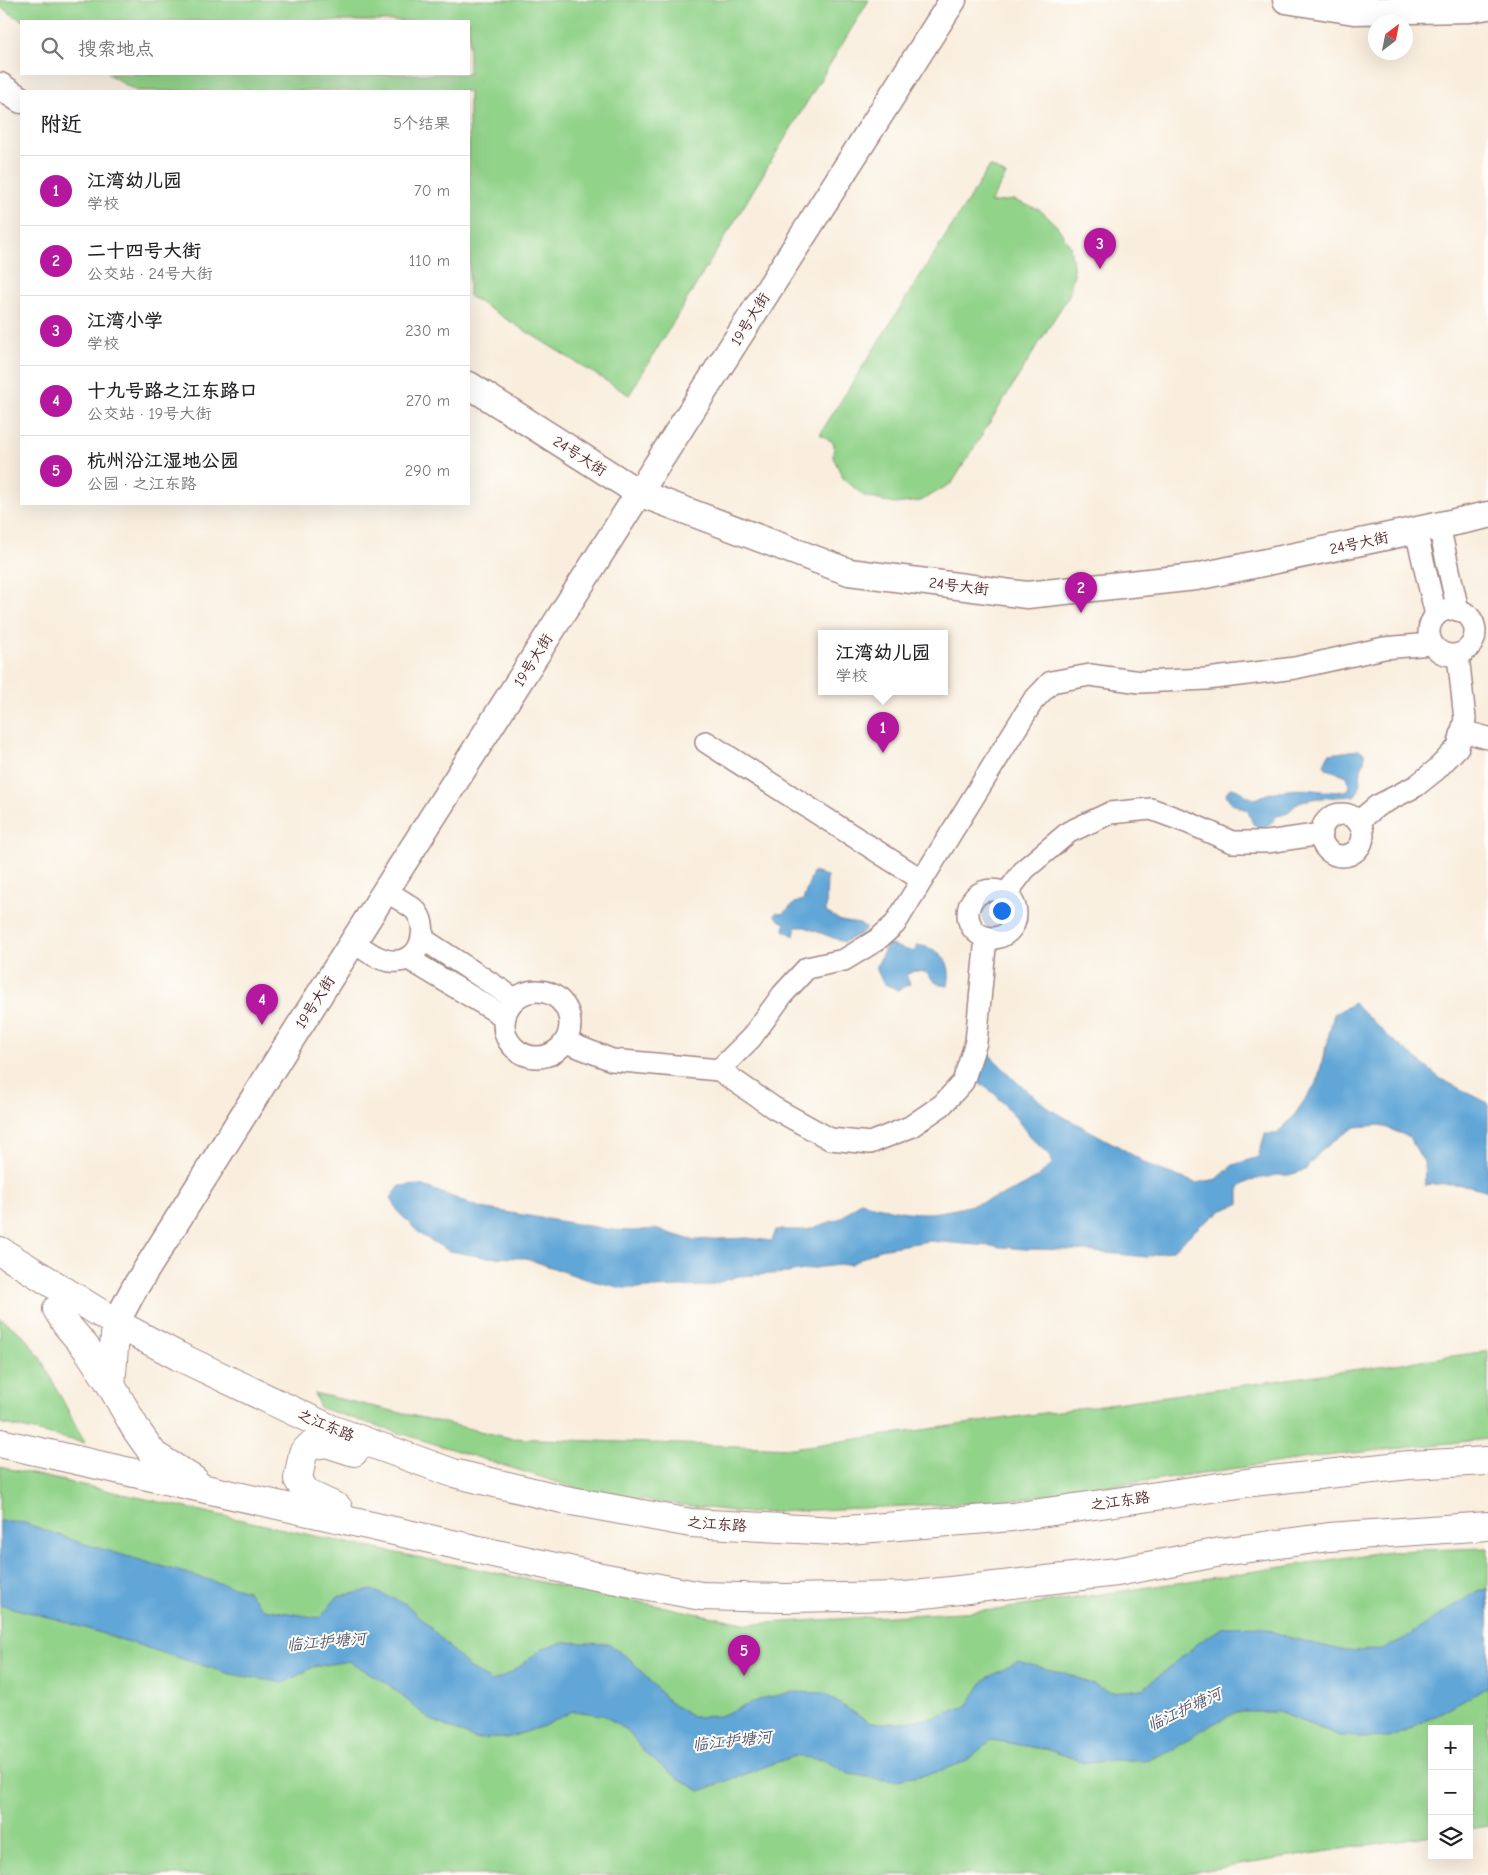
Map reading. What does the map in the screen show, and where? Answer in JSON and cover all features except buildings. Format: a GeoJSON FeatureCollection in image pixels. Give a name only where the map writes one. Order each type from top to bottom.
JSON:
{"type":"FeatureCollection","features":[{"type":"Feature","properties":{"kind":"main road","name":"之江东路"},"geometry":{"type":"LineString","coordinates":[[0,1251],[116,1323],[178,1356],[331,1430],[453,1473],[566,1500],[691,1523],[835,1531],[1012,1517],[1253,1482],[1409,1464],[1488,1461]]}},
{"type":"Feature","properties":{"kind":"main road"},"geometry":{"type":"LineString","coordinates":[[0,1272],[57,1309],[116,1323],[111,1385]]}},
{"type":"Feature","properties":{"kind":"main road"},"geometry":{"type":"LineString","coordinates":[[57,1309],[111,1385],[137,1431],[154,1455],[217,1492]]}},
{"type":"Feature","properties":{"kind":"main road"},"geometry":{"type":"LineString","coordinates":[[380,1528],[306,1493],[298,1478],[302,1453],[310,1446],[326,1443],[427,1477],[468,1486],[487,1481]]}},
{"type":"Feature","properties":{"kind":"main road"},"geometry":{"type":"LineString","coordinates":[[0,1444],[591,1575],[701,1596],[784,1598],[906,1596],[1117,1572],[1221,1552],[1329,1537],[1488,1526]]}},
{"type":"Feature","properties":{"kind":"street","name":"19号大街"},"geometry":{"type":"LineString","coordinates":[[116,1323],[139,1281],[353,942],[953,0]]}},
{"type":"Feature","properties":{"kind":"street"},"geometry":{"type":"LineString","coordinates":[[1286,0],[1354,11],[1470,9],[1488,6]]}},
{"type":"Feature","properties":{"kind":"street"},"geometry":{"type":"LineString","coordinates":[[0,86],[20,99]]}},
{"type":"Feature","properties":{"kind":"street","name":"24号大街"},"geometry":{"type":"LineString","coordinates":[[470,386],[639,493],[849,572],[1027,595],[1196,577],[1488,515]]}},
{"type":"Feature","properties":{"kind":"street"},"geometry":{"type":"LineString","coordinates":[[1428,528],[1458,610],[1481,624],[1471,647],[1458,655],[1443,654],[1431,644],[1429,629],[1431,621],[1442,611],[1458,610]]}},
{"type":"Feature","properties":{"kind":"street"},"geometry":{"type":"LineString","coordinates":[[1428,528],[1436,615]]}},
{"type":"Feature","properties":{"kind":"street"},"geometry":{"type":"LineString","coordinates":[[719,1070],[751,1038],[783,994],[807,968],[844,960],[877,940],[895,924],[1033,701],[1051,682],[1090,675],[1140,682],[1208,679],[1295,668],[1384,648],[1431,644]]}},
{"type":"Feature","properties":{"kind":"street"},"geometry":{"type":"LineString","coordinates":[[1358,822],[1377,806],[1416,786],[1436,770],[1458,747],[1465,719],[1458,655]]}},
{"type":"Feature","properties":{"kind":"street"},"geometry":{"type":"LineString","coordinates":[[1462,731],[1488,738]]}},
{"type":"Feature","properties":{"kind":"street"},"geometry":{"type":"LineString","coordinates":[[706,742],[922,880]]}},
{"type":"Feature","properties":{"kind":"street"},"geometry":{"type":"LineString","coordinates":[[1006,894],[1025,870],[1069,832],[1110,814],[1151,809],[1232,842],[1267,842],[1322,834]]}},
{"type":"Feature","properties":{"kind":"street"},"geometry":{"type":"LineString","coordinates":[[1339,815],[1346,815],[1358,822],[1362,828],[1360,847],[1349,855],[1342,856],[1330,852],[1325,847],[1322,834],[1327,822],[1339,815]]}},
{"type":"Feature","properties":{"kind":"street"},"geometry":{"type":"LineString","coordinates":[[353,942],[381,960],[400,962],[412,956],[423,939],[423,925],[415,911],[386,890]]}},
{"type":"Feature","properties":{"kind":"street"},"geometry":{"type":"LineString","coordinates":[[991,890],[1006,894],[1012,900],[1015,907],[1016,916],[1014,924],[1002,936],[994,938],[979,934],[970,923],[968,915],[972,900],[983,891],[991,890]]}},
{"type":"Feature","properties":{"kind":"street"},"geometry":{"type":"LineString","coordinates":[[566,1042],[612,1060],[719,1070],[774,1108],[830,1139],[870,1143],[910,1127],[942,1105],[963,1082],[976,1042],[986,937]]}},
{"type":"Feature","properties":{"kind":"street"},"geometry":{"type":"LineString","coordinates":[[423,939],[510,1008]]}},
{"type":"Feature","properties":{"kind":"street"},"geometry":{"type":"LineString","coordinates":[[407,958],[510,1008]]}},
{"type":"Feature","properties":{"kind":"street"},"geometry":{"type":"LineString","coordinates":[[540,991],[555,995],[563,1002],[571,1022],[566,1042],[558,1050],[547,1056],[525,1055],[515,1048],[508,1039],[504,1028],[510,1008],[524,993],[540,991]]}},
{"type":"Feature","properties":{"kind":"green space"},"geometry":{"type":"Polygon","coordinates":[[[0,0],[869,0],[629,395],[470,297],[470,90],[134,90],[110,75],[470,75],[470,20],[21,20],[0,7],[0,0]]]}},
{"type":"Feature","properties":{"kind":"green space"},"geometry":{"type":"Polygon","coordinates":[[[990,166],[1006,175],[990,203],[1013,200],[1040,210],[1057,226],[1070,246],[1074,273],[1069,295],[952,483],[921,501],[894,504],[864,496],[843,478],[833,457],[834,443],[820,434],[990,166]]]}},
{"type":"Feature","properties":{"kind":"green space"},"geometry":{"type":"Polygon","coordinates":[[[0,1318],[24,1336],[41,1359],[85,1443],[0,1423],[0,1318]]]}},
{"type":"Feature","properties":{"kind":"green space"},"geometry":{"type":"Polygon","coordinates":[[[1488,1351],[1488,1439],[1316,1457],[996,1502],[750,1513],[598,1495],[320,1408],[314,1393],[510,1438],[793,1448],[1488,1351]]]}},
{"type":"Feature","properties":{"kind":"green space"},"geometry":{"type":"Polygon","coordinates":[[[0,1467],[347,1543],[749,1624],[996,1610],[1389,1551],[1488,1548],[1488,1826],[1473,1828],[1473,1725],[1428,1725],[1428,1836],[1175,1875],[0,1875],[0,1467]]]}},
{"type":"Feature","properties":{"kind":"water"},"geometry":{"type":"Polygon","coordinates":[[[1359,750],[1365,755],[1361,769],[1359,790],[1354,796],[1318,798],[1304,801],[1287,813],[1276,816],[1271,824],[1263,830],[1253,824],[1248,811],[1234,804],[1227,797],[1226,793],[1230,788],[1234,788],[1256,799],[1276,792],[1291,790],[1306,789],[1335,792],[1348,790],[1350,786],[1347,776],[1327,769],[1324,764],[1329,754],[1359,750]]]}},
{"type":"Feature","properties":{"kind":"water"},"geometry":{"type":"Polygon","coordinates":[[[813,872],[827,876],[826,912],[841,921],[859,924],[867,928],[860,934],[844,942],[805,927],[796,927],[794,936],[784,930],[785,923],[774,915],[777,912],[782,914],[795,903],[803,900],[813,872]]]}},
{"type":"Feature","properties":{"kind":"water"},"geometry":{"type":"Polygon","coordinates":[[[887,944],[914,952],[917,945],[939,953],[947,963],[949,970],[948,986],[936,983],[925,972],[914,971],[906,975],[910,984],[898,990],[883,983],[876,968],[887,944]]]}},
{"type":"Feature","properties":{"kind":"water"},"geometry":{"type":"Polygon","coordinates":[[[1354,1003],[1389,1037],[1441,1079],[1488,1103],[1488,1191],[1457,1184],[1425,1185],[1424,1162],[1409,1137],[1380,1125],[1355,1127],[1319,1153],[1305,1170],[1289,1175],[1277,1175],[1252,1180],[1239,1187],[1239,1204],[1223,1210],[1202,1224],[1173,1250],[1147,1257],[1074,1250],[1025,1249],[929,1241],[880,1249],[851,1264],[788,1273],[739,1276],[707,1286],[653,1288],[622,1288],[585,1279],[525,1258],[484,1257],[449,1251],[420,1234],[399,1213],[391,1198],[400,1186],[421,1185],[481,1208],[613,1230],[655,1229],[692,1240],[748,1238],[772,1241],[776,1230],[807,1230],[841,1218],[860,1202],[894,1210],[920,1213],[953,1210],[998,1197],[1025,1185],[1052,1164],[1049,1155],[1030,1137],[995,1094],[977,1081],[987,1052],[1019,1084],[1051,1110],[1118,1146],[1152,1167],[1196,1183],[1217,1179],[1233,1165],[1258,1157],[1265,1134],[1277,1134],[1293,1117],[1317,1082],[1334,1014],[1354,1003]]]}},
{"type":"Feature","properties":{"kind":"water","name":"临江护塘河"},"geometry":{"type":"Polygon","coordinates":[[[0,1521],[25,1523],[78,1542],[247,1591],[263,1609],[320,1618],[338,1596],[372,1590],[406,1604],[467,1666],[492,1682],[514,1671],[543,1648],[565,1642],[609,1644],[631,1660],[668,1701],[692,1717],[720,1716],[764,1698],[794,1692],[823,1693],[870,1723],[898,1723],[933,1718],[967,1706],[985,1679],[1018,1662],[1065,1673],[1111,1692],[1143,1689],[1197,1644],[1223,1627],[1259,1626],[1287,1637],[1345,1651],[1381,1650],[1405,1638],[1477,1591],[1488,1589],[1488,1686],[1431,1718],[1390,1738],[1340,1736],[1278,1712],[1237,1712],[1201,1730],[1176,1748],[1148,1760],[1113,1760],[1087,1763],[1048,1750],[991,1740],[965,1762],[930,1774],[891,1781],[849,1774],[824,1760],[794,1756],[700,1791],[678,1778],[647,1755],[626,1730],[603,1715],[573,1711],[544,1726],[507,1738],[475,1739],[429,1719],[388,1684],[349,1661],[313,1667],[284,1683],[230,1674],[56,1619],[0,1605],[0,1521]]]}},
{"type":"Feature","properties":{"kind":"place","name":"江湾小学"},"geometry":{"type":"Point","coordinates":[1100,269]}},
{"type":"Feature","properties":{"kind":"place","name":"二十四号大街"},"geometry":{"type":"Point","coordinates":[1081,613]}},
{"type":"Feature","properties":{"kind":"place","name":"江湾幼儿园"},"geometry":{"type":"Point","coordinates":[883,753]}},
{"type":"Feature","properties":{"kind":"place","name":"十九号路之江东路口"},"geometry":{"type":"Point","coordinates":[262,1025]}},
{"type":"Feature","properties":{"kind":"place","name":"杭州沿江湿地公园"},"geometry":{"type":"Point","coordinates":[744,1676]}}]}
